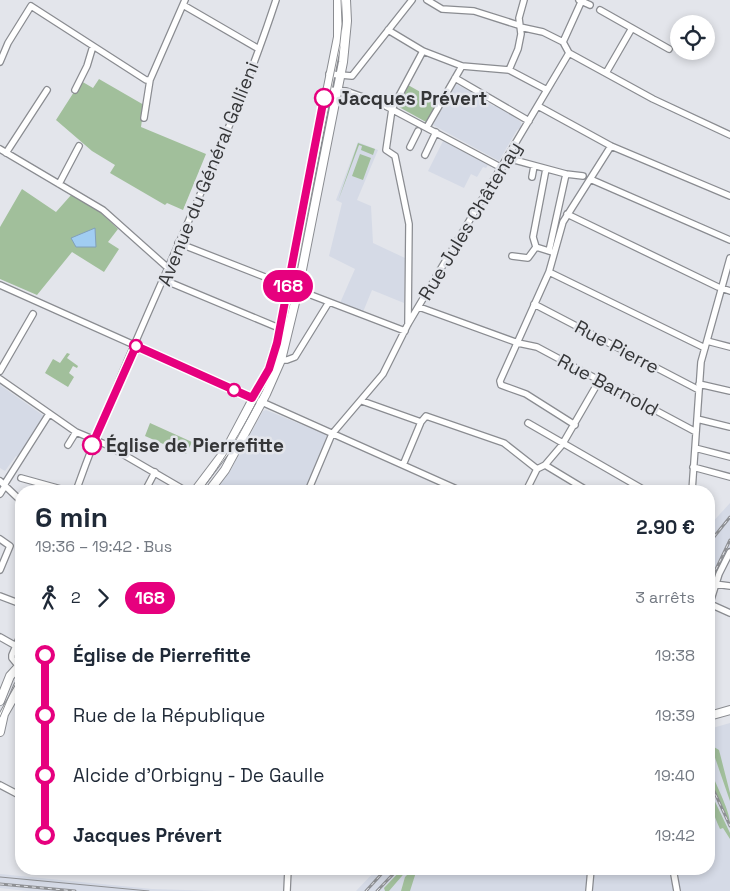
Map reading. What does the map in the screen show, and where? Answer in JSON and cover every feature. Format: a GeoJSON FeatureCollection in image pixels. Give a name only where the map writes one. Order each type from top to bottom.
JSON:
{"type":"FeatureCollection","features":[{"type":"Feature","properties":{"kind":"main road"},"geometry":{"type":"LineString","coordinates":[[200,485],[226,450],[269,369],[288,286],[329,74],[338,37],[338,0]]}},
{"type":"Feature","properties":{"kind":"main road"},"geometry":{"type":"LineString","coordinates":[[214,485],[225,470],[262,402],[281,360],[298,290],[340,76],[347,28],[346,0]]}},
{"type":"Feature","properties":{"kind":"main road"},"geometry":{"type":"LineString","coordinates":[[0,701],[4,679],[15,670]]}},
{"type":"Feature","properties":{"kind":"main road"},"geometry":{"type":"LineString","coordinates":[[0,732],[4,714],[15,694],[2,688]]}},
{"type":"Feature","properties":{"kind":"main road"},"geometry":{"type":"LineString","coordinates":[[715,714],[730,710]]}},
{"type":"Feature","properties":{"kind":"street","name":"Avenue du Général Gallieni"},"geometry":{"type":"LineString","coordinates":[[78,485],[94,441],[164,280],[259,49],[276,0]]}},
{"type":"Feature","properties":{"kind":"street"},"geometry":{"type":"LineString","coordinates":[[346,91],[348,80],[412,0]]}},
{"type":"Feature","properties":{"kind":"street"},"geometry":{"type":"LineString","coordinates":[[428,0],[442,9],[474,11],[543,32],[563,42],[569,53],[653,99],[730,134]]}},
{"type":"Feature","properties":{"kind":"street"},"geometry":{"type":"LineString","coordinates":[[510,70],[518,50],[519,26],[524,0]]}},
{"type":"Feature","properties":{"kind":"street"},"geometry":{"type":"LineString","coordinates":[[563,42],[581,0],[590,5]]}},
{"type":"Feature","properties":{"kind":"street"},"geometry":{"type":"LineString","coordinates":[[144,118],[150,80],[184,3],[259,49]]}},
{"type":"Feature","properties":{"kind":"street"},"geometry":{"type":"LineString","coordinates":[[0,62],[8,43],[31,6],[146,80],[150,80]]}},
{"type":"Feature","properties":{"kind":"street"},"geometry":{"type":"LineString","coordinates":[[600,10],[669,49]]}},
{"type":"Feature","properties":{"kind":"street"},"geometry":{"type":"LineString","coordinates":[[606,73],[632,28]]}},
{"type":"Feature","properties":{"kind":"street"},"geometry":{"type":"LineString","coordinates":[[388,30],[422,51],[462,66],[510,70],[547,90]]}},
{"type":"Feature","properties":{"kind":"street"},"geometry":{"type":"LineString","coordinates":[[75,90],[87,66],[94,46]]}},
{"type":"Feature","properties":{"kind":"street"},"geometry":{"type":"LineString","coordinates":[[408,324],[408,224],[395,156],[386,150],[392,108],[422,51]]}},
{"type":"Feature","properties":{"kind":"street","name":"Rue Jules Châtenay"},"geometry":{"type":"LineString","coordinates":[[311,485],[332,434],[384,374],[408,324],[569,53]]}},
{"type":"Feature","properties":{"kind":"street"},"geometry":{"type":"LineString","coordinates":[[410,147],[462,66]]}},
{"type":"Feature","properties":{"kind":"street"},"geometry":{"type":"LineString","coordinates":[[329,74],[352,76]]}},
{"type":"Feature","properties":{"kind":"street"},"geometry":{"type":"LineString","coordinates":[[455,78],[529,121]]}},
{"type":"Feature","properties":{"kind":"street"},"geometry":{"type":"LineString","coordinates":[[6,153],[47,90]]}},
{"type":"Feature","properties":{"kind":"street"},"geometry":{"type":"LineString","coordinates":[[326,90],[346,91],[392,108],[421,128],[436,132],[502,168]]}},
{"type":"Feature","properties":{"kind":"street"},"geometry":{"type":"LineString","coordinates":[[538,106],[612,146],[730,196]]}},
{"type":"Feature","properties":{"kind":"street"},"geometry":{"type":"LineString","coordinates":[[425,155],[436,132]]}},
{"type":"Feature","properties":{"kind":"street"},"geometry":{"type":"LineString","coordinates":[[60,184],[63,174],[79,146]]}},
{"type":"Feature","properties":{"kind":"street"},"geometry":{"type":"LineString","coordinates":[[575,425],[526,394],[501,385],[500,381],[549,272],[567,214],[612,146]]}},
{"type":"Feature","properties":{"kind":"street"},"geometry":{"type":"LineString","coordinates":[[0,149],[103,210],[168,268]]}},
{"type":"Feature","properties":{"kind":"street"},"geometry":{"type":"LineString","coordinates":[[507,158],[566,174],[583,176]]}},
{"type":"Feature","properties":{"kind":"street"},"geometry":{"type":"LineString","coordinates":[[532,177],[534,166]]}},
{"type":"Feature","properties":{"kind":"street"},"geometry":{"type":"LineString","coordinates":[[536,247],[533,237],[546,169]]}},
{"type":"Feature","properties":{"kind":"street"},"geometry":{"type":"LineString","coordinates":[[549,251],[566,174]]}},
{"type":"Feature","properties":{"kind":"street"},"geometry":{"type":"LineString","coordinates":[[590,178],[730,240]]}},
{"type":"Feature","properties":{"kind":"street"},"geometry":{"type":"LineString","coordinates":[[567,214],[730,291]]}},
{"type":"Feature","properties":{"kind":"street"},"geometry":{"type":"LineString","coordinates":[[178,243],[288,286]]}},
{"type":"Feature","properties":{"kind":"street"},"geometry":{"type":"LineString","coordinates":[[536,247],[556,254]]}},
{"type":"Feature","properties":{"kind":"street"},"geometry":{"type":"LineString","coordinates":[[512,256],[528,258],[536,247]]}},
{"type":"Feature","properties":{"kind":"street"},"geometry":{"type":"LineString","coordinates":[[692,485],[699,387],[705,348],[730,258]]}},
{"type":"Feature","properties":{"kind":"street"},"geometry":{"type":"LineString","coordinates":[[549,272],[705,348]]}},
{"type":"Feature","properties":{"kind":"street"},"geometry":{"type":"LineString","coordinates":[[164,280],[279,328]]}},
{"type":"Feature","properties":{"kind":"street"},"geometry":{"type":"LineString","coordinates":[[0,285],[403,465],[440,485]]}},
{"type":"Feature","properties":{"kind":"street"},"geometry":{"type":"LineString","coordinates":[[298,290],[405,331]]}},
{"type":"Feature","properties":{"kind":"street"},"geometry":{"type":"LineString","coordinates":[[281,360],[287,360],[294,356],[329,302]]}},
{"type":"Feature","properties":{"kind":"street","name":"Rue Pierre"},"geometry":{"type":"LineString","coordinates":[[534,304],[699,387],[730,391]]}},
{"type":"Feature","properties":{"kind":"street","name":"Rue Barnold"},"geometry":{"type":"LineString","coordinates":[[419,307],[518,343],[537,347],[696,432]]}},
{"type":"Feature","properties":{"kind":"street"},"geometry":{"type":"LineString","coordinates":[[0,371],[33,314]]}},
{"type":"Feature","properties":{"kind":"street"},"geometry":{"type":"LineString","coordinates":[[707,341],[730,347]]}},
{"type":"Feature","properties":{"kind":"street"},"geometry":{"type":"LineString","coordinates":[[0,379],[76,432],[94,441],[107,444],[176,485]]}},
{"type":"Feature","properties":{"kind":"street"},"geometry":{"type":"LineString","coordinates":[[529,485],[537,469],[545,465],[575,425],[599,381]]}},
{"type":"Feature","properties":{"kind":"street"},"geometry":{"type":"LineString","coordinates":[[362,401],[421,422]]}},
{"type":"Feature","properties":{"kind":"street"},"geometry":{"type":"LineString","coordinates":[[0,494],[3,484],[13,474],[49,414]]}},
{"type":"Feature","properties":{"kind":"street"},"geometry":{"type":"LineString","coordinates":[[403,465],[421,422],[426,416],[504,443],[537,469]]}},
{"type":"Feature","properties":{"kind":"street"},"geometry":{"type":"LineString","coordinates":[[697,419],[730,428]]}},
{"type":"Feature","properties":{"kind":"street"},"geometry":{"type":"LineString","coordinates":[[528,423],[635,485]]}},
{"type":"Feature","properties":{"kind":"street"},"geometry":{"type":"LineString","coordinates":[[68,445],[76,432]]}},
{"type":"Feature","properties":{"kind":"street"},"geometry":{"type":"LineString","coordinates":[[695,448],[730,457]]}},
{"type":"Feature","properties":{"kind":"street"},"geometry":{"type":"LineString","coordinates":[[545,465],[578,485]]}},
{"type":"Feature","properties":{"kind":"street"},"geometry":{"type":"LineString","coordinates":[[693,467],[730,478]]}},
{"type":"Feature","properties":{"kind":"street"},"geometry":{"type":"LineString","coordinates":[[148,485],[155,472]]}},
{"type":"Feature","properties":{"kind":"street"},"geometry":{"type":"LineString","coordinates":[[13,474],[20,478],[46,485]]}},
{"type":"Feature","properties":{"kind":"street"},"geometry":{"type":"LineString","coordinates":[[3,484],[15,495]]}},
{"type":"Feature","properties":{"kind":"street"},"geometry":{"type":"LineString","coordinates":[[0,538],[10,546],[0,570]]}},
{"type":"Feature","properties":{"kind":"street"},"geometry":{"type":"LineString","coordinates":[[730,552],[715,584],[730,586]]}},
{"type":"Feature","properties":{"kind":"street"},"geometry":{"type":"LineString","coordinates":[[0,596],[15,602]]}},
{"type":"Feature","properties":{"kind":"street"},"geometry":{"type":"LineString","coordinates":[[715,607],[730,613]]}},
{"type":"Feature","properties":{"kind":"street"},"geometry":{"type":"LineString","coordinates":[[0,637],[15,645]]}},
{"type":"Feature","properties":{"kind":"street"},"geometry":{"type":"LineString","coordinates":[[15,649],[12,658],[15,661]]}},
{"type":"Feature","properties":{"kind":"street"},"geometry":{"type":"LineString","coordinates":[[0,785],[15,793]]}},
{"type":"Feature","properties":{"kind":"street"},"geometry":{"type":"LineString","coordinates":[[286,891],[287,875]]}},
{"type":"Feature","properties":{"kind":"street"},"geometry":{"type":"LineString","coordinates":[[588,891],[590,875]]}},
{"type":"Feature","properties":{"kind":"street"},"geometry":{"type":"LineString","coordinates":[[674,875],[677,891]]}},
{"type":"Feature","properties":{"kind":"shaded area"},"geometry":{"type":"Polygon","coordinates":[[[456,84],[482,97],[482,100],[494,106],[497,105],[521,122],[521,128],[517,130],[499,161],[433,125],[456,84]]]}},
{"type":"Feature","properties":{"kind":"shaded area"},"geometry":{"type":"Polygon","coordinates":[[[443,141],[488,165],[486,168],[483,167],[477,177],[471,174],[464,188],[428,171],[443,141]]]}},
{"type":"Feature","properties":{"kind":"shaded area"},"geometry":{"type":"Polygon","coordinates":[[[358,142],[378,150],[357,200],[371,206],[373,243],[405,258],[404,303],[372,290],[363,312],[340,303],[355,269],[329,256],[342,203],[336,200],[358,142]]]}},
{"type":"Feature","properties":{"kind":"shaded area"},"geometry":{"type":"Polygon","coordinates":[[[0,385],[44,416],[19,458],[16,456],[5,471],[0,468],[0,385]]]}},
{"type":"Feature","properties":{"kind":"shaded area"},"geometry":{"type":"Polygon","coordinates":[[[266,410],[327,435],[308,485],[220,485],[263,411],[266,410]]]}},
{"type":"Feature","properties":{"kind":"shaded area"},"geometry":{"type":"Polygon","coordinates":[[[730,503],[730,549],[715,578],[715,519],[730,503]]]}},
{"type":"Feature","properties":{"kind":"shaded area"},"geometry":{"type":"Polygon","coordinates":[[[730,723],[730,891],[356,891],[371,875],[715,875],[715,727],[730,723]]]}},
{"type":"Feature","properties":{"kind":"shaded area"},"geometry":{"type":"Polygon","coordinates":[[[0,874],[152,889],[217,891],[27,891],[0,888],[0,874]]]}},
{"type":"Feature","properties":{"kind":"green space"},"geometry":{"type":"Polygon","coordinates":[[[99,79],[144,105],[141,127],[206,154],[183,210],[167,203],[165,205],[110,173],[115,165],[92,151],[56,120],[81,81],[93,88],[99,79]]]}},
{"type":"Feature","properties":{"kind":"green space"},"geometry":{"type":"Polygon","coordinates":[[[408,85],[438,102],[426,122],[399,107],[408,85]]]}},
{"type":"Feature","properties":{"kind":"green space"},"geometry":{"type":"Polygon","coordinates":[[[358,143],[375,149],[373,155],[361,150],[362,146],[359,145],[338,201],[358,143]]]}},
{"type":"Feature","properties":{"kind":"green space"},"geometry":{"type":"Polygon","coordinates":[[[360,154],[371,158],[363,180],[352,176],[360,154]]]}},
{"type":"Feature","properties":{"kind":"green space"},"geometry":{"type":"Polygon","coordinates":[[[22,189],[56,212],[72,194],[99,211],[118,229],[108,242],[119,249],[104,272],[72,252],[37,295],[0,279],[0,227],[22,189]]]}},
{"type":"Feature","properties":{"kind":"green space"},"geometry":{"type":"Polygon","coordinates":[[[67,353],[70,354],[67,358],[78,366],[77,368],[73,366],[69,373],[74,377],[68,387],[45,373],[53,359],[60,363],[67,353]]]}},
{"type":"Feature","properties":{"kind":"green space"},"geometry":{"type":"Polygon","coordinates":[[[150,423],[192,442],[186,454],[145,436],[150,423]]]}},
{"type":"Feature","properties":{"kind":"green space"},"geometry":{"type":"Polygon","coordinates":[[[715,748],[719,750],[730,793],[730,801],[715,758],[715,748]]]}},
{"type":"Feature","properties":{"kind":"green space"},"geometry":{"type":"Polygon","coordinates":[[[715,781],[727,811],[730,824],[715,792],[715,781]]]}},
{"type":"Feature","properties":{"kind":"green space"},"geometry":{"type":"Polygon","coordinates":[[[715,802],[730,833],[730,839],[723,828],[720,829],[715,816],[715,802]]]}},
{"type":"Feature","properties":{"kind":"green space"},"geometry":{"type":"Polygon","coordinates":[[[396,875],[403,875],[389,891],[385,891],[384,888],[396,875]]]}},
{"type":"Feature","properties":{"kind":"green space"},"geometry":{"type":"Polygon","coordinates":[[[407,875],[415,875],[410,891],[401,891],[407,875]]]}},
{"type":"Feature","properties":{"kind":"water"},"geometry":{"type":"Polygon","coordinates":[[[95,228],[96,247],[76,247],[71,238],[95,228]]]}},
{"type":"Feature","properties":{"kind":"tram line"},"geometry":{"type":"LineString","coordinates":[[205,485],[254,407],[277,354],[340,43],[342,24],[341,0]]}},
{"type":"Feature","properties":{"kind":"tram line"},"geometry":{"type":"LineString","coordinates":[[0,717],[15,682]]}},
{"type":"Feature","properties":{"kind":"tram line"},"geometry":{"type":"LineString","coordinates":[[0,877],[149,891]]}},
{"type":"Feature","properties":{"kind":"railway"},"geometry":{"type":"LineString","coordinates":[[715,536],[730,517]]}},
{"type":"Feature","properties":{"kind":"railway"},"geometry":{"type":"LineString","coordinates":[[715,571],[730,540]]}},
{"type":"Feature","properties":{"kind":"railway"},"geometry":{"type":"LineString","coordinates":[[715,793],[730,826]]}},
{"type":"Feature","properties":{"kind":"railway"},"geometry":{"type":"LineString","coordinates":[[366,891],[381,875]]}},
{"type":"Feature","properties":{"kind":"railway"},"geometry":{"type":"LineString","coordinates":[[377,891],[392,875]]}},
{"type":"Feature","properties":{"kind":"railway"},"geometry":{"type":"LineString","coordinates":[[0,884],[75,891]]}},
{"type":"Feature","properties":{"kind":"bus line","name":"168"},"geometry":{"type":"LineString","coordinates":[[92,445],[136,346],[252,398],[269,369],[277,343],[324,98]]}},
{"type":"Feature","properties":{"kind":"place","name":"Jacques Prévert"},"geometry":{"type":"Point","coordinates":[324,98]}},
{"type":"Feature","properties":{"kind":"place","name":"Église de Pierrefitte"},"geometry":{"type":"Point","coordinates":[92,445]}}]}
